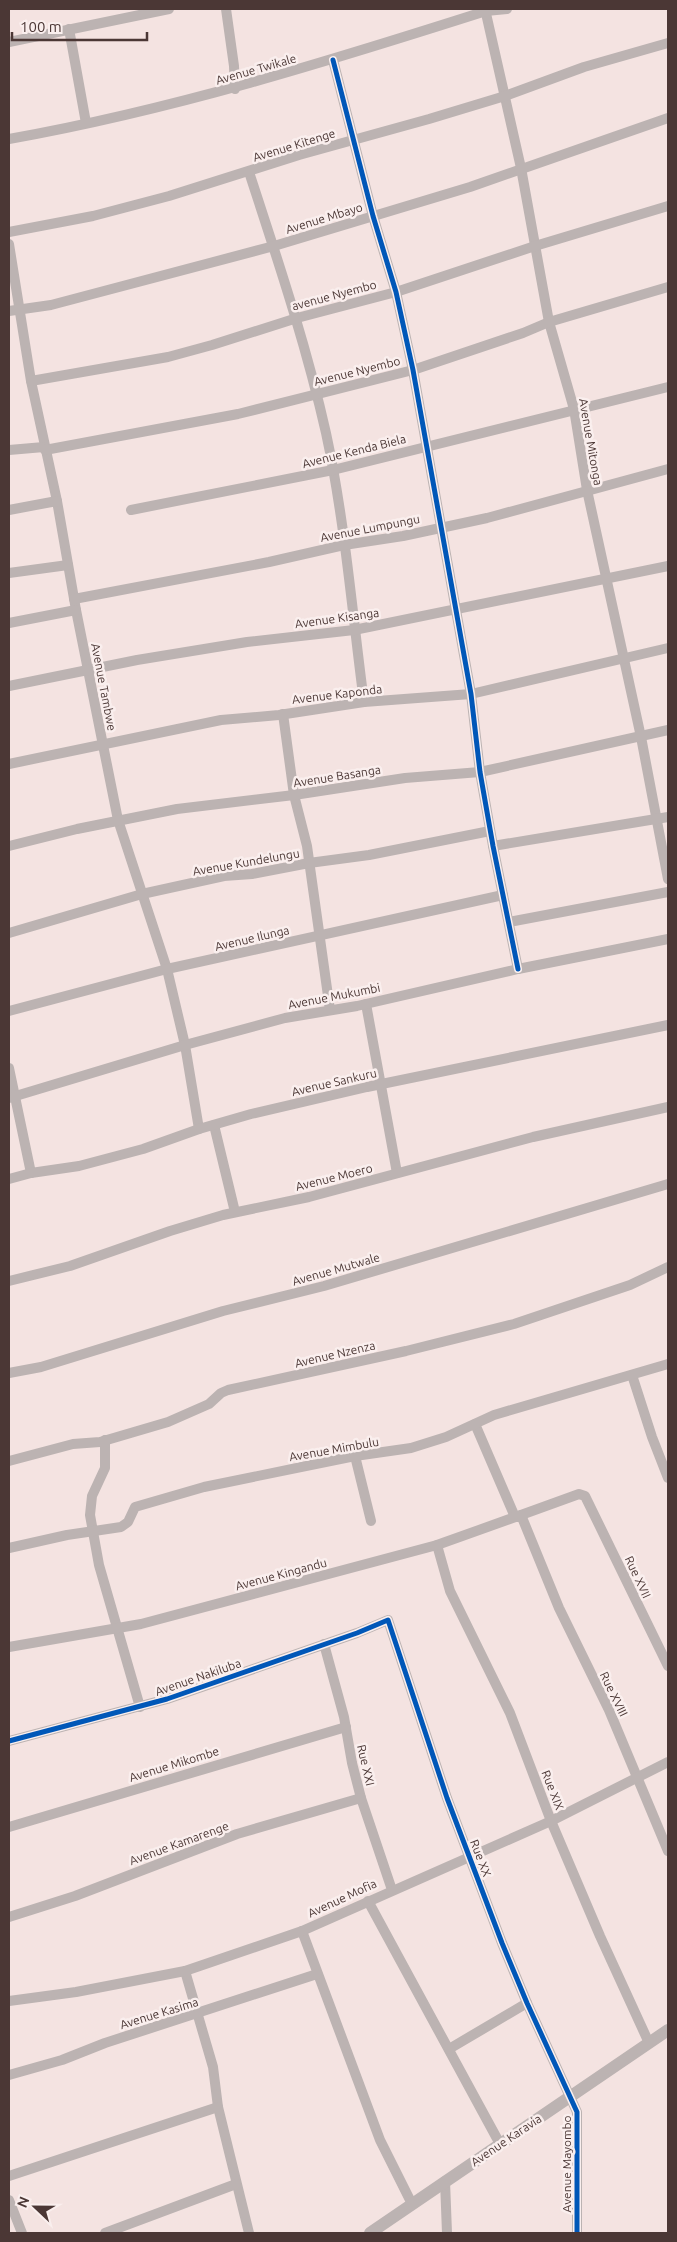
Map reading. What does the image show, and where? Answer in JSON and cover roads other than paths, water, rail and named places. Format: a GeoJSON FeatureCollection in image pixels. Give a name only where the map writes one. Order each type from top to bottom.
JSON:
{"type":"FeatureCollection","features":[{"type":"Feature","properties":{"kind":"street"},"geometry":{"type":"LineString","coordinates":[[9,42],[169,9]]}},
{"type":"Feature","properties":{"kind":"street"},"geometry":{"type":"LineString","coordinates":[[226,9],[235,88]]}},
{"type":"Feature","properties":{"kind":"street","name":"Avenue Twikale"},"geometry":{"type":"LineString","coordinates":[[9,139],[235,88],[333,60],[486,10],[507,9]]}},
{"type":"Feature","properties":{"kind":"street","name":"Avenue Mitonga"},"geometry":{"type":"LineString","coordinates":[[486,10],[521,168],[549,322],[574,409],[587,490],[622,659],[641,737],[668,879]]}},
{"type":"Feature","properties":{"kind":"street"},"geometry":{"type":"LineString","coordinates":[[70,29],[86,123]]}},
{"type":"Feature","properties":{"kind":"street","name":"Avenue Kitenge"},"geometry":{"type":"LineString","coordinates":[[9,232],[93,216],[170,196],[504,96],[584,67],[668,43]]}},
{"type":"Feature","properties":{"kind":"street"},"geometry":{"type":"LineString","coordinates":[[333,60],[373,216],[396,292],[428,445],[471,694],[480,772],[490,831],[518,969]]}},
{"type":"Feature","properties":{"kind":"street","name":"Avenue Mbayo"},"geometry":{"type":"LineString","coordinates":[[13,311],[51,304],[274,246],[470,187],[668,118]]}},
{"type":"Feature","properties":{"kind":"street"},"geometry":{"type":"LineString","coordinates":[[249,172],[297,318],[333,470],[364,702]]}},
{"type":"Feature","properties":{"kind":"street","name":"avenue Nyembo"},"geometry":{"type":"LineString","coordinates":[[31,382],[168,357],[212,346],[297,318],[396,292],[535,246],[668,206]]}},
{"type":"Feature","properties":{"kind":"street","name":"Avenue Tambwe"},"geometry":{"type":"LineString","coordinates":[[9,244],[13,311],[31,382],[57,501],[76,610],[118,820],[167,969],[185,1045],[199,1129]]}},
{"type":"Feature","properties":{"kind":"street","name":"Avenue Nyembo"},"geometry":{"type":"LineString","coordinates":[[9,450],[45,448],[230,416],[316,395],[412,370],[523,333],[549,322],[668,287]]}},
{"type":"Feature","properties":{"kind":"street","name":"Avenue Kenda Biela"},"geometry":{"type":"LineString","coordinates":[[131,510],[333,470],[668,387]]}},
{"type":"Feature","properties":{"kind":"street","name":"Avenue Lumpungu"},"geometry":{"type":"LineString","coordinates":[[74,599],[487,518],[668,469]]}},
{"type":"Feature","properties":{"kind":"street"},"geometry":{"type":"LineString","coordinates":[[9,510],[57,501]]}},
{"type":"Feature","properties":{"kind":"street"},"geometry":{"type":"LineString","coordinates":[[9,573],[68,565]]}},
{"type":"Feature","properties":{"kind":"street","name":"Avenue Kisanga"},"geometry":{"type":"LineString","coordinates":[[9,686],[88,669],[248,642],[354,630],[668,566]]}},
{"type":"Feature","properties":{"kind":"street"},"geometry":{"type":"LineString","coordinates":[[9,623],[76,610]]}},
{"type":"Feature","properties":{"kind":"street","name":"Avenue Kaponda"},"geometry":{"type":"LineString","coordinates":[[9,764],[221,720],[283,714],[364,702],[471,694],[668,648]]}},
{"type":"Feature","properties":{"kind":"street"},"geometry":{"type":"LineString","coordinates":[[283,714],[294,795],[309,863],[330,1010]]}},
{"type":"Feature","properties":{"kind":"street","name":"Avenue Basanga"},"geometry":{"type":"LineString","coordinates":[[9,846],[118,820],[177,809],[294,795],[405,778],[480,772],[668,730]]}},
{"type":"Feature","properties":{"kind":"street"},"geometry":{"type":"LineString","coordinates":[[493,846],[668,817]]}},
{"type":"Feature","properties":{"kind":"street","name":"Avenue Kundelungu"},"geometry":{"type":"LineString","coordinates":[[9,933],[142,894],[224,876],[252,874],[309,863],[369,855],[490,831]]}},
{"type":"Feature","properties":{"kind":"street"},"geometry":{"type":"LineString","coordinates":[[509,922],[668,892]]}},
{"type":"Feature","properties":{"kind":"street","name":"Avenue Ilunga"},"geometry":{"type":"LineString","coordinates":[[9,1011],[167,969],[242,954],[503,894]]}},
{"type":"Feature","properties":{"kind":"street","name":"Avenue Mukumbi"},"geometry":{"type":"LineString","coordinates":[[12,1097],[185,1045],[285,1018],[366,1004],[518,969],[668,939]]}},
{"type":"Feature","properties":{"kind":"street"},"geometry":{"type":"LineString","coordinates":[[366,1004],[397,1173]]}},
{"type":"Feature","properties":{"kind":"street","name":"Avenue Sankuru"},"geometry":{"type":"LineString","coordinates":[[9,1179],[31,1173],[79,1166],[144,1149],[199,1129],[252,1114],[381,1084],[668,1025]]}},
{"type":"Feature","properties":{"kind":"street"},"geometry":{"type":"LineString","coordinates":[[9,1068],[12,1097],[31,1173]]}},
{"type":"Feature","properties":{"kind":"street","name":"Avenue Moero"},"geometry":{"type":"LineString","coordinates":[[9,1281],[70,1266],[170,1231],[235,1212],[309,1196],[533,1137],[668,1106]]}},
{"type":"Feature","properties":{"kind":"street"},"geometry":{"type":"LineString","coordinates":[[214,1125],[235,1212]]}},
{"type":"Feature","properties":{"kind":"street","name":"Avenue Mutwale"},"geometry":{"type":"LineString","coordinates":[[9,1373],[40,1367],[223,1311],[324,1286],[668,1184]]}},
{"type":"Feature","properties":{"kind":"street","name":"Avenue Nzenza"},"geometry":{"type":"LineString","coordinates":[[9,1461],[73,1444],[106,1440],[168,1422],[209,1404],[221,1393],[228,1390],[406,1351],[514,1324],[630,1285],[668,1267]]}},
{"type":"Feature","properties":{"kind":"street","name":"Avenue Mimbulu"},"geometry":{"type":"LineString","coordinates":[[9,1548],[67,1535],[121,1527],[128,1522],[135,1507],[142,1503],[204,1487],[355,1456],[411,1448],[446,1437],[494,1415],[668,1364]]}},
{"type":"Feature","properties":{"kind":"street"},"geometry":{"type":"LineString","coordinates":[[632,1375],[652,1437],[668,1478]]}},
{"type":"Feature","properties":{"kind":"street"},"geometry":{"type":"LineString","coordinates":[[475,1424],[518,1516]]}},
{"type":"Feature","properties":{"kind":"street"},"geometry":{"type":"LineString","coordinates":[[106,1440],[105,1468],[90,1502],[93,1532],[99,1565],[140,1707]]}},
{"type":"Feature","properties":{"kind":"street"},"geometry":{"type":"LineString","coordinates":[[355,1456],[371,1521]]}},
{"type":"Feature","properties":{"kind":"street","name":"Avenue Kingandu"},"geometry":{"type":"LineString","coordinates":[[9,1647],[141,1624],[437,1545],[579,1494],[588,1498]]}},
{"type":"Feature","properties":{"kind":"street","name":"Rue XVII"},"geometry":{"type":"LineString","coordinates":[[588,1498],[635,1602],[668,1666]]}},
{"type":"Feature","properties":{"kind":"street","name":"Rue XVIII"},"geometry":{"type":"LineString","coordinates":[[518,1516],[559,1608],[609,1710],[668,1851]]}},
{"type":"Feature","properties":{"kind":"street","name":"Rue XIX"},"geometry":{"type":"LineString","coordinates":[[437,1545],[450,1592],[510,1713],[551,1821],[600,1936],[649,2043]]}},
{"type":"Feature","properties":{"kind":"street","name":"Avenue Nakiluba"},"geometry":{"type":"LineString","coordinates":[[9,1741],[140,1707],[388,1621]]}},
{"type":"Feature","properties":{"kind":"street","name":"Rue XX"},"geometry":{"type":"LineString","coordinates":[[388,1621],[444,1790],[527,2003],[571,2096]]}},
{"type":"Feature","properties":{"kind":"street","name":"Rue XXI"},"geometry":{"type":"LineString","coordinates":[[324,1644],[346,1727],[361,1798],[392,1890]]}},
{"type":"Feature","properties":{"kind":"street","name":"Avenue Mikombe"},"geometry":{"type":"LineString","coordinates":[[9,1827],[346,1727]]}},
{"type":"Feature","properties":{"kind":"street","name":"Avenue Mofia"},"geometry":{"type":"LineString","coordinates":[[9,2001],[76,1992],[185,1972],[302,1930],[551,1821],[639,1779],[668,1762]]}},
{"type":"Feature","properties":{"kind":"street","name":"Avenue Kamarenge"},"geometry":{"type":"LineString","coordinates":[[9,1917],[75,1896],[237,1834],[361,1798]]}},
{"type":"Feature","properties":{"kind":"street"},"geometry":{"type":"LineString","coordinates":[[368,1900],[500,2144]]}},
{"type":"Feature","properties":{"kind":"street"},"geometry":{"type":"LineString","coordinates":[[302,1930],[380,2140],[412,2204]]}},
{"type":"Feature","properties":{"kind":"street"},"geometry":{"type":"LineString","coordinates":[[185,1972],[213,2067],[218,2107],[249,2233]]}},
{"type":"Feature","properties":{"kind":"street","name":"Avenue Kasima"},"geometry":{"type":"LineString","coordinates":[[9,2075],[62,2060],[105,2043],[317,1974]]}},
{"type":"Feature","properties":{"kind":"street"},"geometry":{"type":"LineString","coordinates":[[449,2049],[527,2003]]}},
{"type":"Feature","properties":{"kind":"street","name":"Avenue Karavia"},"geometry":{"type":"LineString","coordinates":[[370,2233],[668,2030]]}},
{"type":"Feature","properties":{"kind":"street","name":"Avenue Mayombo"},"geometry":{"type":"LineString","coordinates":[[571,2096],[577,2112],[576,2233]]}},
{"type":"Feature","properties":{"kind":"street"},"geometry":{"type":"LineString","coordinates":[[9,2176],[218,2107]]}},
{"type":"Feature","properties":{"kind":"street"},"geometry":{"type":"LineString","coordinates":[[445,2181],[447,2233]]}},
{"type":"Feature","properties":{"kind":"street"},"geometry":{"type":"LineString","coordinates":[[105,2233],[236,2184]]}},
{"type":"Feature","properties":{"kind":"street"},"geometry":{"type":"LineString","coordinates":[[9,2200],[22,2233]]}}]}
